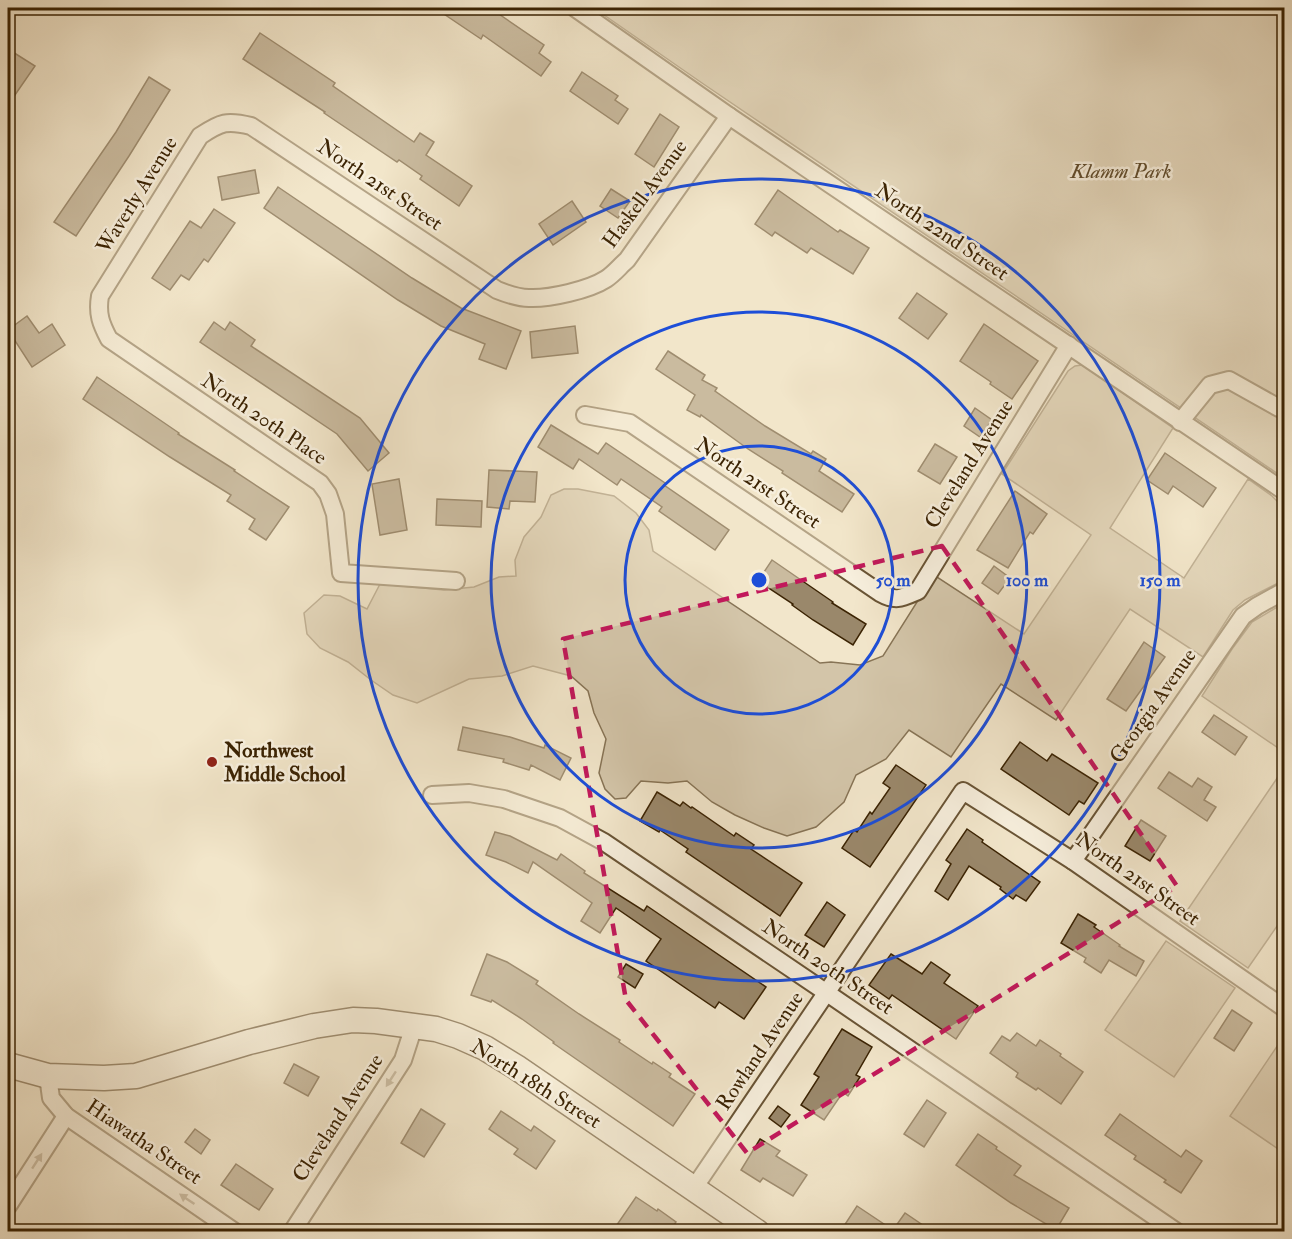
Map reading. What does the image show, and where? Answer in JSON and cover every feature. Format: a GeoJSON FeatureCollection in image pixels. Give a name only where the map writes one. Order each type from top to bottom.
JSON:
{"type":"FeatureCollection","features":[{"type":"Feature","properties":{"kind":"main road","name":"North 18th Street"},"geometry":{"type":"LineString","coordinates":[[8,1065],[48,1076],[104,1078],[136,1076],[249,1042],[314,1026],[353,1020],[436,1029],[484,1048],[516,1067],[757,1232]]}},
{"type":"Feature","properties":{"kind":"street","name":"North 22nd Street"},"geometry":{"type":"LineString","coordinates":[[575,8],[729,116],[1284,491]]}},
{"type":"Feature","properties":{"kind":"street","name":"Haskell Avenue"},"geometry":{"type":"LineString","coordinates":[[515,296],[530,298],[557,295],[584,289],[606,279],[627,260],[729,116]]}},
{"type":"Feature","properties":{"kind":"street","name":"Waverly Avenue"},"geometry":{"type":"LineString","coordinates":[[104,329],[98,309],[100,297],[200,136],[216,125],[234,121],[251,126]]}},
{"type":"Feature","properties":{"kind":"street","name":"North 21st Street"},"geometry":{"type":"LineString","coordinates":[[251,126],[497,290],[515,296]]}},
{"type":"Feature","properties":{"kind":"street","name":"North 20th Place"},"geometry":{"type":"LineString","coordinates":[[104,329],[109,339],[117,346],[320,483],[328,494],[335,514],[341,573],[456,582]]}},
{"type":"Feature","properties":{"kind":"street","name":"Cleveland Avenue"},"geometry":{"type":"LineString","coordinates":[[901,598],[918,591],[1069,345]]}},
{"type":"Feature","properties":{"kind":"street"},"geometry":{"type":"LineString","coordinates":[[1180,422],[1210,385],[1228,380],[1284,409]]}},
{"type":"Feature","properties":{"kind":"street","name":"North 21st Street"},"geometry":{"type":"LineString","coordinates":[[585,415],[630,423],[880,593],[891,599],[901,598]]}},
{"type":"Feature","properties":{"kind":"street","name":"Georgia Avenue"},"geometry":{"type":"LineString","coordinates":[[1073,861],[1243,616],[1284,591]]}},
{"type":"Feature","properties":{"kind":"street","name":"North 21st Street"},"geometry":{"type":"LineString","coordinates":[[963,791],[1073,861],[1284,1008]]}},
{"type":"Feature","properties":{"kind":"street","name":"Rowland Avenue"},"geometry":{"type":"LineString","coordinates":[[694,1188],[963,791]]}},
{"type":"Feature","properties":{"kind":"street","name":"North 20th Street"},"geometry":{"type":"LineString","coordinates":[[432,795],[469,792],[504,799],[560,818],[604,843],[1178,1232]]}},
{"type":"Feature","properties":{"kind":"street","name":"Cleveland Avenue"},"geometry":{"type":"LineString","coordinates":[[292,1232],[403,1060],[414,1026]]}},
{"type":"Feature","properties":{"kind":"street","name":"Hiawatha Street"},"geometry":{"type":"LineString","coordinates":[[48,1076],[51,1098],[66,1116],[235,1232]]}},
{"type":"Feature","properties":{"kind":"street"},"geometry":{"type":"LineString","coordinates":[[8,1206],[66,1116]]}},
{"type":"Feature","properties":{"kind":"highlighted area"},"geometry":{"type":"Polygon","coordinates":[[[942,546],[1177,886],[747,1153],[626,1000],[563,639],[942,546]]]}},
{"type":"Feature","properties":{"kind":"green space","name":"Klamm Park"},"geometry":{"type":"Polygon","coordinates":[[[594,8],[1284,8],[1284,478],[702,83],[594,8]]]}},
{"type":"Feature","properties":{"kind":"green space"},"geometry":{"type":"Polygon","coordinates":[[[1082,365],[1173,428],[1110,528],[1184,578],[1248,479],[1272,496],[1284,508],[1284,580],[1245,600],[1233,610],[1203,657],[1130,609],[1056,720],[1001,684],[951,757],[909,730],[886,759],[856,775],[844,802],[816,827],[787,836],[764,828],[712,802],[687,781],[668,783],[641,781],[626,798],[615,799],[605,789],[599,773],[606,739],[594,713],[588,691],[571,676],[533,666],[502,676],[469,679],[417,703],[393,695],[348,662],[320,648],[307,634],[304,613],[324,595],[340,596],[367,609],[380,584],[444,590],[474,587],[499,577],[516,576],[515,560],[524,537],[541,517],[551,495],[564,489],[578,489],[614,496],[636,513],[649,530],[653,551],[820,663],[860,665],[883,656],[934,575],[1024,634],[1091,535],[1002,474],[1068,371],[1075,366],[1082,365]]]}},
{"type":"Feature","properties":{"kind":"green space"},"geometry":{"type":"Polygon","coordinates":[[[1284,603],[1284,752],[1202,696],[1252,622],[1284,603]]]}},
{"type":"Feature","properties":{"kind":"green space"},"geometry":{"type":"Polygon","coordinates":[[[1284,768],[1284,916],[1248,968],[1180,921],[1284,768]]]}},
{"type":"Feature","properties":{"kind":"green space"},"geometry":{"type":"Polygon","coordinates":[[[1166,941],[1235,988],[1174,1077],[1105,1030],[1166,941]]]}},
{"type":"Feature","properties":{"kind":"green space"},"geometry":{"type":"Polygon","coordinates":[[[1284,1036],[1284,1153],[1230,1116],[1284,1036]]]}},
{"type":"Feature","properties":{"kind":"building"},"geometry":{"type":"Polygon","coordinates":[[[435,8],[490,8],[544,45],[539,53],[551,62],[541,76],[483,35],[481,39],[435,8]]]}},
{"type":"Feature","properties":{"kind":"building"},"geometry":{"type":"Polygon","coordinates":[[[260,33],[335,83],[333,86],[414,142],[420,133],[434,142],[426,155],[472,186],[459,206],[420,179],[422,176],[399,160],[397,162],[243,59],[260,33]]]}},
{"type":"Feature","properties":{"kind":"building"},"geometry":{"type":"Polygon","coordinates":[[[8,49],[35,66],[8,105],[8,49]]]}},
{"type":"Feature","properties":{"kind":"building"},"geometry":{"type":"Polygon","coordinates":[[[582,72],[618,96],[615,100],[628,109],[618,124],[570,91],[582,72]]]}},
{"type":"Feature","properties":{"kind":"building"},"geometry":{"type":"Polygon","coordinates":[[[149,77],[170,90],[76,236],[54,222],[116,132],[149,77]]]}},
{"type":"Feature","properties":{"kind":"building"},"geometry":{"type":"Polygon","coordinates":[[[660,114],[679,127],[654,167],[635,154],[660,114]]]}},
{"type":"Feature","properties":{"kind":"building"},"geometry":{"type":"Polygon","coordinates":[[[255,170],[259,193],[222,200],[218,177],[255,170]]]}},
{"type":"Feature","properties":{"kind":"building"},"geometry":{"type":"Polygon","coordinates":[[[278,187],[412,278],[461,308],[521,331],[506,369],[479,359],[485,344],[441,326],[398,300],[264,208],[278,187]]]}},
{"type":"Feature","properties":{"kind":"building"},"geometry":{"type":"Polygon","coordinates":[[[611,189],[630,201],[618,218],[600,206],[611,189]]]}},
{"type":"Feature","properties":{"kind":"building"},"geometry":{"type":"Polygon","coordinates":[[[778,190],[838,232],[840,230],[869,248],[853,274],[811,248],[807,253],[775,232],[772,236],[755,224],[778,190]]]}},
{"type":"Feature","properties":{"kind":"building"},"geometry":{"type":"Polygon","coordinates":[[[572,201],[586,222],[553,245],[539,224],[572,201]]]}},
{"type":"Feature","properties":{"kind":"building"},"geometry":{"type":"Polygon","coordinates":[[[214,209],[235,223],[208,262],[204,259],[189,280],[181,275],[170,290],[152,278],[190,221],[201,228],[214,209]]]}},
{"type":"Feature","properties":{"kind":"building"},"geometry":{"type":"Polygon","coordinates":[[[917,293],[947,314],[928,339],[899,318],[917,293]]]}},
{"type":"Feature","properties":{"kind":"building"},"geometry":{"type":"Polygon","coordinates":[[[27,316],[39,333],[52,324],[65,345],[32,367],[8,330],[27,316]]]}},
{"type":"Feature","properties":{"kind":"building"},"geometry":{"type":"Polygon","coordinates":[[[214,322],[225,330],[230,322],[255,340],[251,346],[360,418],[389,453],[368,471],[337,434],[200,342],[214,322]]]}},
{"type":"Feature","properties":{"kind":"building"},"geometry":{"type":"Polygon","coordinates":[[[984,324],[1038,361],[1012,399],[960,361],[984,324]]]}},
{"type":"Feature","properties":{"kind":"building"},"geometry":{"type":"Polygon","coordinates":[[[575,326],[578,353],[532,358],[530,332],[575,326]]]}},
{"type":"Feature","properties":{"kind":"building"},"geometry":{"type":"Polygon","coordinates":[[[668,351],[705,375],[702,380],[717,388],[715,391],[765,426],[811,454],[813,451],[826,459],[819,471],[854,494],[842,512],[782,473],[783,471],[701,415],[700,417],[687,410],[695,395],[656,369],[668,351]]]}},
{"type":"Feature","properties":{"kind":"building"},"geometry":{"type":"Polygon","coordinates":[[[97,377],[289,507],[266,540],[249,529],[255,519],[227,501],[231,495],[83,399],[97,377]]]}},
{"type":"Feature","properties":{"kind":"building"},"geometry":{"type":"Polygon","coordinates":[[[975,408],[992,420],[980,437],[964,426],[975,408]]]}},
{"type":"Feature","properties":{"kind":"building"},"geometry":{"type":"Polygon","coordinates":[[[551,425],[598,454],[606,443],[729,530],[715,550],[659,511],[662,507],[621,479],[617,485],[579,459],[573,469],[538,447],[551,425]]]}},
{"type":"Feature","properties":{"kind":"building"},"geometry":{"type":"Polygon","coordinates":[[[935,444],[957,457],[940,484],[918,471],[935,444]]]}},
{"type":"Feature","properties":{"kind":"building"},"geometry":{"type":"Polygon","coordinates":[[[1165,453],[1216,488],[1203,507],[1173,486],[1168,494],[1147,480],[1165,453]]]}},
{"type":"Feature","properties":{"kind":"building"},"geometry":{"type":"Polygon","coordinates":[[[489,470],[537,472],[535,502],[510,501],[509,509],[487,507],[489,470]]]}},
{"type":"Feature","properties":{"kind":"building"},"geometry":{"type":"Polygon","coordinates":[[[399,479],[407,530],[380,535],[372,484],[399,479]]]}},
{"type":"Feature","properties":{"kind":"building"},"geometry":{"type":"Polygon","coordinates":[[[1015,491],[1047,514],[1033,534],[1030,532],[1008,568],[977,550],[1015,491]]]}},
{"type":"Feature","properties":{"kind":"building"},"geometry":{"type":"Polygon","coordinates":[[[437,499],[482,501],[481,527],[436,525],[437,499]]]}},
{"type":"Feature","properties":{"kind":"building"},"geometry":{"type":"Polygon","coordinates":[[[772,560],[866,624],[853,645],[758,581],[772,560]]]}},
{"type":"Feature","properties":{"kind":"building"},"geometry":{"type":"Polygon","coordinates":[[[994,566],[1010,578],[998,594],[982,583],[994,566]]]}},
{"type":"Feature","properties":{"kind":"building"},"geometry":{"type":"Polygon","coordinates":[[[1144,642],[1165,657],[1126,711],[1107,699],[1144,642]]]}},
{"type":"Feature","properties":{"kind":"building"},"geometry":{"type":"Polygon","coordinates":[[[1214,715],[1247,737],[1235,755],[1202,732],[1214,715]]]}},
{"type":"Feature","properties":{"kind":"building"},"geometry":{"type":"Polygon","coordinates":[[[463,727],[510,737],[544,748],[545,745],[571,758],[560,780],[531,765],[529,770],[503,762],[504,759],[458,750],[463,727]]]}},
{"type":"Feature","properties":{"kind":"building"},"geometry":{"type":"Polygon","coordinates":[[[1020,742],[1047,761],[1052,754],[1098,783],[1084,804],[1079,801],[1069,815],[1001,769],[1020,742]]]}},
{"type":"Feature","properties":{"kind":"building"},"geometry":{"type":"Polygon","coordinates":[[[896,765],[926,785],[870,867],[842,848],[854,830],[857,832],[870,812],[872,814],[890,788],[883,783],[896,765]]]}},
{"type":"Feature","properties":{"kind":"building"},"geometry":{"type":"Polygon","coordinates":[[[1169,772],[1192,787],[1198,778],[1212,787],[1204,800],[1216,807],[1207,821],[1158,788],[1169,772]]]}},
{"type":"Feature","properties":{"kind":"building"},"geometry":{"type":"Polygon","coordinates":[[[657,792],[680,806],[683,802],[692,807],[734,836],[736,833],[754,845],[751,849],[802,883],[780,916],[686,852],[688,849],[660,830],[659,832],[640,821],[657,792]]]}},
{"type":"Feature","properties":{"kind":"building"},"geometry":{"type":"Polygon","coordinates":[[[1141,820],[1166,836],[1150,861],[1125,846],[1141,820]]]}},
{"type":"Feature","properties":{"kind":"building"},"geometry":{"type":"Polygon","coordinates":[[[967,829],[1040,882],[1026,901],[1016,895],[1013,899],[1000,889],[1001,887],[969,866],[948,900],[935,891],[951,864],[946,860],[967,829]]]}},
{"type":"Feature","properties":{"kind":"building"},"geometry":{"type":"Polygon","coordinates":[[[495,832],[510,836],[557,860],[561,854],[585,871],[584,873],[644,911],[647,906],[766,987],[744,1019],[719,1002],[715,1008],[646,961],[661,939],[616,908],[600,933],[581,921],[592,903],[533,862],[528,873],[486,855],[495,832]]]}},
{"type":"Feature","properties":{"kind":"building"},"geometry":{"type":"Polygon","coordinates":[[[827,902],[845,915],[824,947],[805,935],[827,902]]]}},
{"type":"Feature","properties":{"kind":"building"},"geometry":{"type":"Polygon","coordinates":[[[1078,914],[1096,925],[1094,927],[1119,946],[1144,961],[1136,976],[1109,960],[1101,973],[1084,962],[1086,958],[1061,943],[1078,914]]]}},
{"type":"Feature","properties":{"kind":"building"},"geometry":{"type":"Polygon","coordinates":[[[487,954],[507,962],[538,981],[536,984],[652,1064],[653,1062],[671,1074],[669,1077],[695,1094],[673,1126],[522,1019],[492,1000],[491,1002],[471,995],[487,954]]]}},
{"type":"Feature","properties":{"kind":"building"},"geometry":{"type":"Polygon","coordinates":[[[891,954],[922,974],[931,962],[950,975],[944,983],[978,1006],[956,1039],[892,995],[889,999],[869,985],[891,954]]]}},
{"type":"Feature","properties":{"kind":"building"},"geometry":{"type":"Polygon","coordinates":[[[626,964],[643,974],[635,988],[618,977],[626,964]]]}},
{"type":"Feature","properties":{"kind":"building"},"geometry":{"type":"Polygon","coordinates":[[[1232,1010],[1252,1023],[1234,1051],[1214,1038],[1232,1010]]]}},
{"type":"Feature","properties":{"kind":"building"},"geometry":{"type":"Polygon","coordinates":[[[842,1029],[872,1047],[856,1075],[860,1077],[848,1096],[843,1092],[824,1120],[801,1105],[819,1077],[814,1074],[842,1029]]]}},
{"type":"Feature","properties":{"kind":"building"},"geometry":{"type":"Polygon","coordinates":[[[1017,1033],[1036,1046],[1040,1040],[1083,1072],[1061,1104],[1038,1088],[1036,1090],[1016,1077],[1018,1073],[990,1053],[1002,1036],[1010,1041],[1017,1033]]]}},
{"type":"Feature","properties":{"kind":"building"},"geometry":{"type":"Polygon","coordinates":[[[294,1064],[319,1077],[308,1096],[284,1083],[294,1064]]]}},
{"type":"Feature","properties":{"kind":"building"},"geometry":{"type":"Polygon","coordinates":[[[927,1100],[946,1113],[924,1147],[904,1134],[927,1100]]]}},
{"type":"Feature","properties":{"kind":"building"},"geometry":{"type":"Polygon","coordinates":[[[778,1106],[790,1115],[781,1127],[769,1118],[778,1106]]]}},
{"type":"Feature","properties":{"kind":"building"},"geometry":{"type":"Polygon","coordinates":[[[421,1109],[445,1124],[424,1157],[401,1143],[421,1109]]]}},
{"type":"Feature","properties":{"kind":"building"},"geometry":{"type":"Polygon","coordinates":[[[501,1111],[531,1131],[534,1126],[555,1141],[536,1169],[514,1154],[518,1149],[489,1129],[501,1111]]]}},
{"type":"Feature","properties":{"kind":"building"},"geometry":{"type":"Polygon","coordinates":[[[1120,1114],[1181,1157],[1186,1150],[1202,1161],[1181,1193],[1134,1159],[1136,1156],[1105,1135],[1120,1114]]]}},
{"type":"Feature","properties":{"kind":"building"},"geometry":{"type":"Polygon","coordinates":[[[195,1129],[210,1140],[201,1154],[185,1142],[195,1129]]]}},
{"type":"Feature","properties":{"kind":"building"},"geometry":{"type":"Polygon","coordinates":[[[978,1134],[1021,1166],[1014,1175],[1069,1208],[1056,1230],[1011,1203],[956,1165],[978,1134]]]}},
{"type":"Feature","properties":{"kind":"building"},"geometry":{"type":"Polygon","coordinates":[[[760,1139],[780,1151],[776,1156],[807,1175],[793,1196],[763,1178],[760,1182],[741,1170],[760,1139]]]}},
{"type":"Feature","properties":{"kind":"building"},"geometry":{"type":"Polygon","coordinates":[[[236,1164],[273,1189],[259,1210],[221,1185],[236,1164]]]}},
{"type":"Feature","properties":{"kind":"building"},"geometry":{"type":"Polygon","coordinates":[[[636,1197],[676,1222],[669,1232],[612,1232],[636,1197]]]}},
{"type":"Feature","properties":{"kind":"building"},"geometry":{"type":"Polygon","coordinates":[[[857,1206],[893,1230],[905,1213],[933,1232],[840,1232],[857,1206]]]}},
{"type":"Feature","properties":{"kind":"place","name":"Northwest Middle School"},"geometry":{"type":"Point","coordinates":[212,762]}}]}
